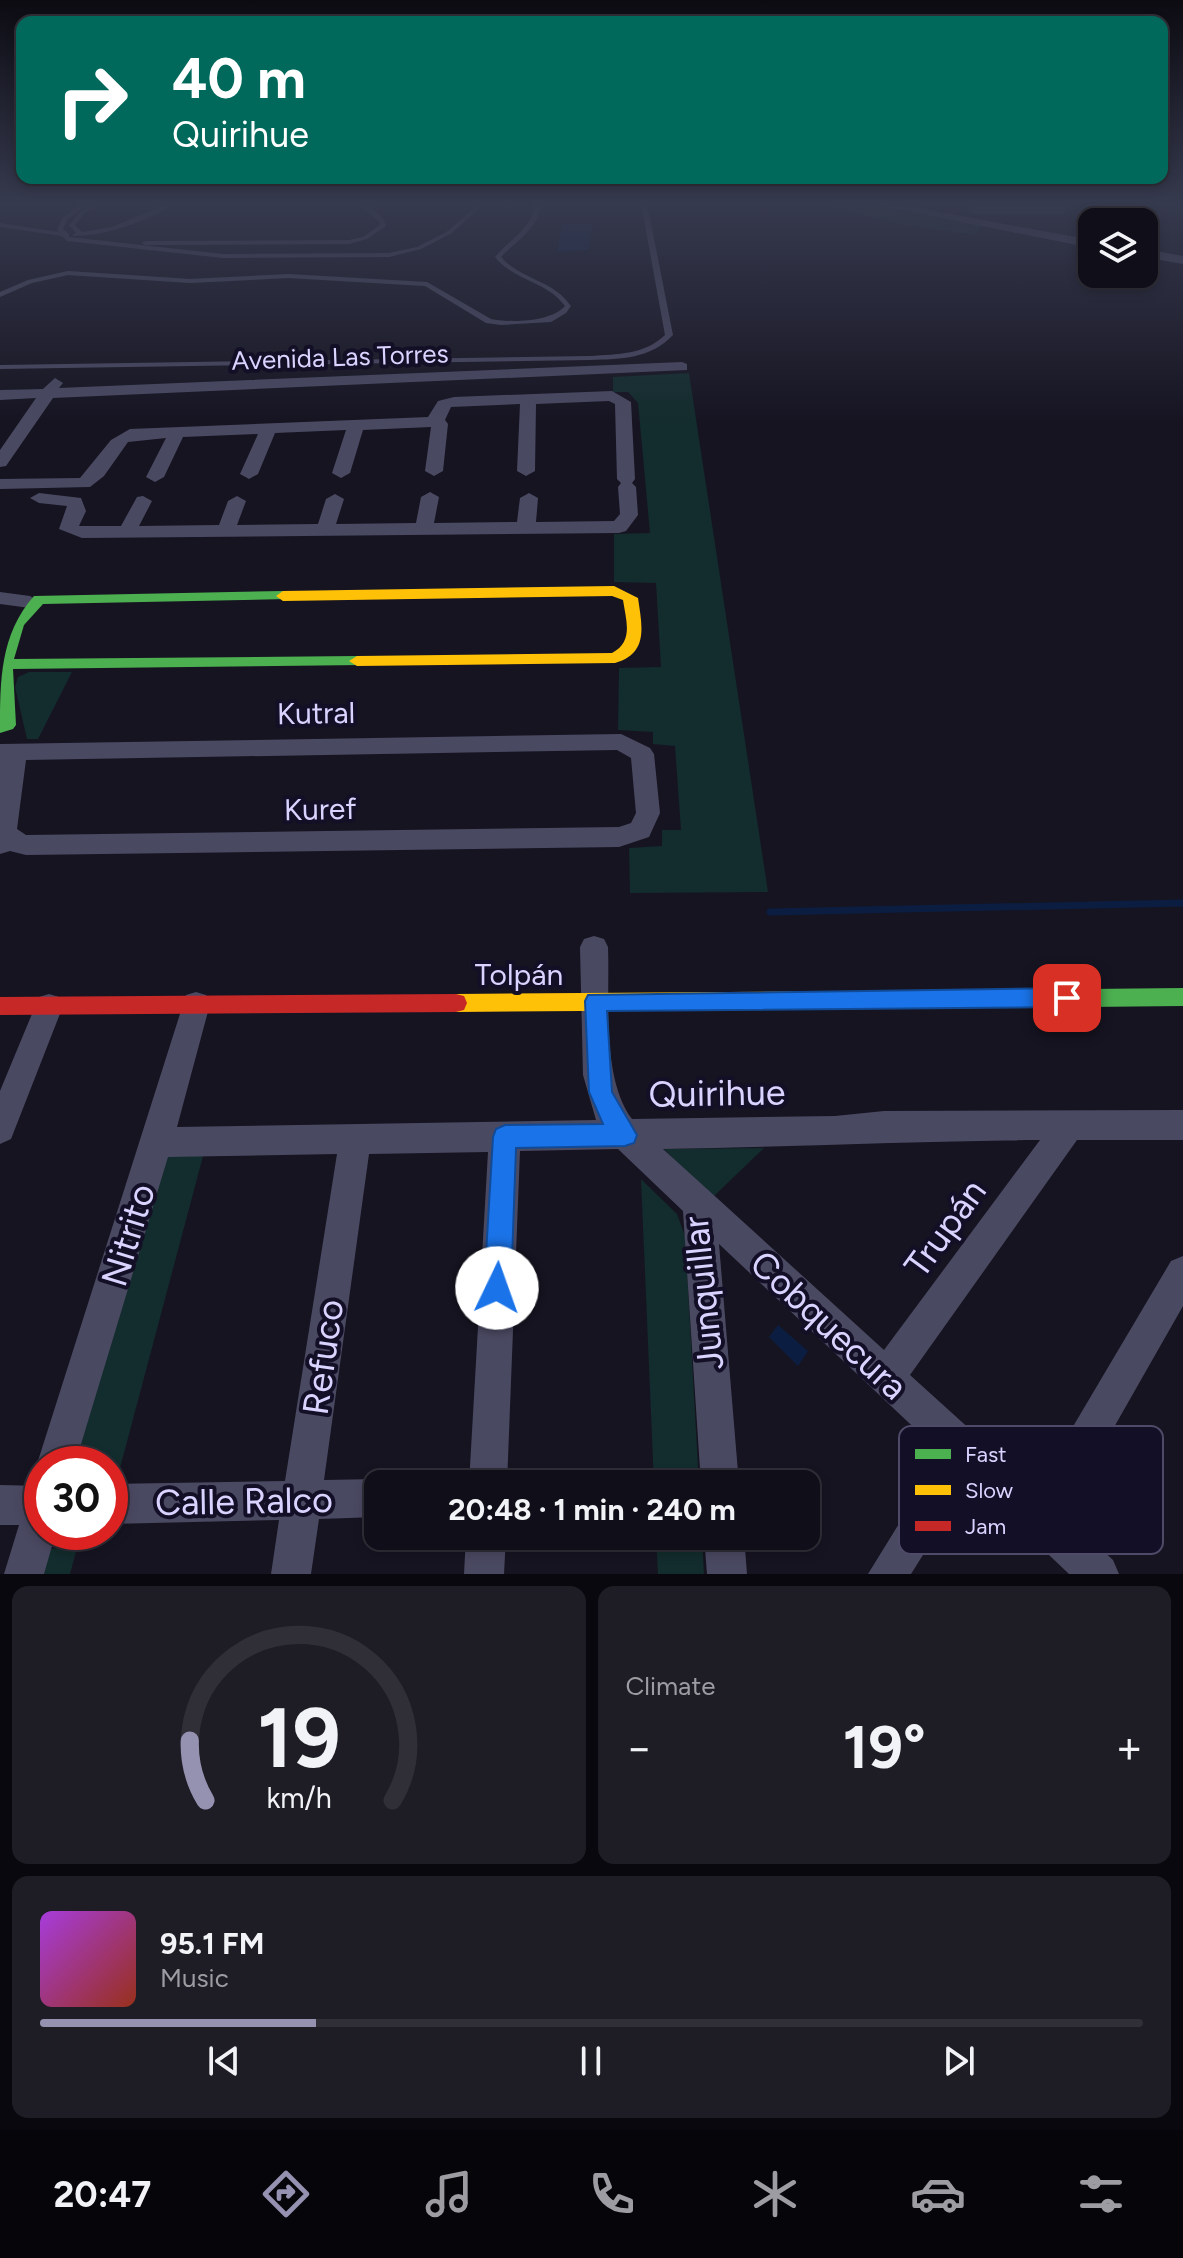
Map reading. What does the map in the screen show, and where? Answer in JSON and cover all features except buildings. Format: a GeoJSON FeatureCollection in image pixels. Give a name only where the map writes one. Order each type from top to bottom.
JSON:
{"type":"FeatureCollection","features":[{"type":"Feature","properties":{"kind":"street","name":"Avenida Las Torres"},"geometry":{"type":"LineString","coordinates":[[0,384],[52,387],[682,367]]}},
{"type":"Feature","properties":{"kind":"street","name":"Avenida Las Torres"},"geometry":{"type":"LineString","coordinates":[[0,395],[52,387]]}},
{"type":"Feature","properties":{"kind":"street"},"geometry":{"type":"LineString","coordinates":[[0,462],[52,387]]}},
{"type":"Feature","properties":{"kind":"street"},"geometry":{"type":"LineString","coordinates":[[0,498],[69,499],[75,502],[77,511],[68,529],[127,532],[619,527],[629,515],[623,402],[620,398],[454,402],[444,404],[434,420]]}},
{"type":"Feature","properties":{"kind":"street"},"geometry":{"type":"LineString","coordinates":[[526,471],[528,399]]}},
{"type":"Feature","properties":{"kind":"street"},"geometry":{"type":"LineString","coordinates":[[0,484],[84,483],[95,478],[120,438],[130,434],[434,420],[440,424],[434,471]]}},
{"type":"Feature","properties":{"kind":"street"},"geometry":{"type":"LineString","coordinates":[[341,473],[356,425]]}},
{"type":"Feature","properties":{"kind":"street"},"geometry":{"type":"LineString","coordinates":[[249,474],[268,429]]}},
{"type":"Feature","properties":{"kind":"street"},"geometry":{"type":"LineString","coordinates":[[155,477],[177,432]]}},
{"type":"Feature","properties":{"kind":"street"},"geometry":{"type":"LineString","coordinates":[[424,529],[430,497]]}},
{"type":"Feature","properties":{"kind":"street"},"geometry":{"type":"LineString","coordinates":[[526,528],[529,498]]}},
{"type":"Feature","properties":{"kind":"street"},"geometry":{"type":"LineString","coordinates":[[325,530],[335,499]]}},
{"type":"Feature","properties":{"kind":"street"},"geometry":{"type":"LineString","coordinates":[[127,532],[143,501]]}},
{"type":"Feature","properties":{"kind":"street"},"geometry":{"type":"LineString","coordinates":[[226,531],[237,501]]}},
{"type":"Feature","properties":{"kind":"street"},"geometry":{"type":"LineString","coordinates":[[0,598],[30,602],[49,598],[614,591],[630,598],[635,643],[629,653],[615,658],[1,664]]}},
{"type":"Feature","properties":{"kind":"street"},"geometry":{"type":"LineString","coordinates":[[0,727],[7,725],[1,664],[7,635],[23,607],[30,602]]}},
{"type":"Feature","properties":{"kind":"street","name":"Kutral"},"geometry":{"type":"LineString","coordinates":[[7,751],[615,741],[632,745],[644,759],[648,813],[640,830]]}},
{"type":"Feature","properties":{"kind":"street"},"geometry":{"type":"LineString","coordinates":[[5,842],[7,751]]}},
{"type":"Feature","properties":{"kind":"street","name":"Kuref"},"geometry":{"type":"LineString","coordinates":[[5,842],[26,845],[619,837],[640,830]]}},
{"type":"Feature","properties":{"kind":"street","name":"Junquillar"},"geometry":{"type":"LineString","coordinates":[[594,947],[600,1092],[606,1109],[625,1135],[699,1205],[719,1470]]}},
{"type":"Feature","properties":{"kind":"street","name":"Tolpán"},"geometry":{"type":"LineString","coordinates":[[0,1006],[1183,997]]}},
{"type":"Feature","properties":{"kind":"street","name":"Nitrito"},"geometry":{"type":"LineString","coordinates":[[62,1446],[157,1142],[196,1004]]}},
{"type":"Feature","properties":{"kind":"street"},"geometry":{"type":"LineString","coordinates":[[0,1129],[49,1006]]}},
{"type":"Feature","properties":{"kind":"street","name":"Quirihue"},"geometry":{"type":"LineString","coordinates":[[157,1142],[835,1131],[884,1126],[1183,1125]]}},
{"type":"Feature","properties":{"kind":"street","name":"Trupán"},"geometry":{"type":"LineString","coordinates":[[886,1378],[1069,1126]]}},
{"type":"Feature","properties":{"kind":"street"},"geometry":{"type":"LineString","coordinates":[[489,1470],[505,1137]]}},
{"type":"Feature","properties":{"kind":"street","name":"Refuco"},"geometry":{"type":"LineString","coordinates":[[291,1574],[355,1139]]}},
{"type":"Feature","properties":{"kind":"street","name":"Cobquecura"},"geometry":{"type":"LineString","coordinates":[[699,1205],[939,1426]]}},
{"type":"Feature","properties":{"kind":"street"},"geometry":{"type":"LineString","coordinates":[[1094,1426],[1183,1273]]}},
{"type":"Feature","properties":{"kind":"street","name":"Calle Ralco"},"geometry":{"type":"LineString","coordinates":[[128,1503],[364,1498]]}},
{"type":"Feature","properties":{"kind":"street"},"geometry":{"type":"LineString","coordinates":[[0,1505],[24,1506]]}},
{"type":"Feature","properties":{"kind":"street"},"geometry":{"type":"LineString","coordinates":[[24,1574],[31,1550]]}},
{"type":"Feature","properties":{"kind":"street"},"geometry":{"type":"LineString","coordinates":[[484,1574],[485,1550]]}},
{"type":"Feature","properties":{"kind":"street"},"geometry":{"type":"LineString","coordinates":[[725,1550],[727,1574]]}},
{"type":"Feature","properties":{"kind":"street"},"geometry":{"type":"LineString","coordinates":[[888,1574],[901,1554]]}},
{"type":"Feature","properties":{"kind":"street","name":"Cobquecura"},"geometry":{"type":"LineString","coordinates":[[1078,1554],[1099,1574]]}},
{"type":"Feature","properties":{"kind":"lane"},"geometry":{"type":"LineString","coordinates":[[0,295],[30,281],[52,276]]}},
{"type":"Feature","properties":{"kind":"lane"},"geometry":{"type":"LineString","coordinates":[[121,276],[190,281],[265,276]]}},
{"type":"Feature","properties":{"kind":"lane"},"geometry":{"type":"LineString","coordinates":[[280,276],[360,282],[405,281],[437,288],[489,321],[548,320],[564,312],[568,306],[557,291],[524,276]]}},
{"type":"Feature","properties":{"kind":"lane"},"geometry":{"type":"LineString","coordinates":[[0,367],[590,358],[644,354],[659,347],[669,335],[658,276]]}},
{"type":"Feature","properties":{"kind":"green space"},"geometry":{"type":"Polygon","coordinates":[[[689,373],[768,892],[630,893],[629,848],[662,846],[662,830],[681,830],[675,746],[653,744],[653,732],[618,730],[619,668],[661,667],[656,583],[614,582],[614,534],[650,533],[638,403],[628,392],[613,392],[613,377],[689,373]]]}},
{"type":"Feature","properties":{"kind":"green space"},"geometry":{"type":"Polygon","coordinates":[[[29,672],[72,672],[38,739],[27,739],[15,687],[18,677],[29,672]]]}},
{"type":"Feature","properties":{"kind":"green space"},"geometry":{"type":"Polygon","coordinates":[[[166,1144],[206,1145],[126,1446],[56,1446],[166,1144]]]}},
{"type":"Feature","properties":{"kind":"green space"},"geometry":{"type":"Polygon","coordinates":[[[764,1148],[712,1198],[664,1149],[764,1148]]]}},
{"type":"Feature","properties":{"kind":"green space"},"geometry":{"type":"Polygon","coordinates":[[[641,1179],[677,1214],[685,1236],[698,1470],[653,1470],[641,1179]]]}},
{"type":"Feature","properties":{"kind":"green space"},"geometry":{"type":"Polygon","coordinates":[[[24,1549],[76,1550],[70,1574],[17,1574],[24,1549]]]}},
{"type":"Feature","properties":{"kind":"green space"},"geometry":{"type":"Polygon","coordinates":[[[657,1550],[703,1550],[704,1574],[658,1574],[657,1550]]]}},
{"type":"Feature","properties":{"kind":"water"},"geometry":{"type":"Polygon","coordinates":[[[778,1325],[808,1351],[798,1366],[769,1337],[778,1325]]]}},
{"type":"Feature","properties":{"kind":"waterway"},"geometry":{"type":"LineString","coordinates":[[770,912],[1183,903]]}},
{"type":"Feature","properties":{"kind":"traffic: fast"},"geometry":{"type":"LineString","coordinates":[[0,727],[7,725],[4,673],[10,640],[26,611],[39,599],[283,596]]}},
{"type":"Feature","properties":{"kind":"traffic: fast"},"geometry":{"type":"LineString","coordinates":[[1,664],[357,661]]}},
{"type":"Feature","properties":{"kind":"traffic: fast"},"geometry":{"type":"LineString","coordinates":[[979,999],[1183,997]]}},
{"type":"Feature","properties":{"kind":"traffic: slow"},"geometry":{"type":"LineString","coordinates":[[283,596],[614,591],[630,598],[634,641],[630,648],[615,658],[357,661]]}},
{"type":"Feature","properties":{"kind":"traffic: slow"},"geometry":{"type":"LineString","coordinates":[[456,1003],[979,999]]}},
{"type":"Feature","properties":{"kind":"traffic: jam"},"geometry":{"type":"LineString","coordinates":[[0,1006],[456,1003]]}},
{"type":"Feature","properties":{"kind":"route"},"geometry":{"type":"LineString","coordinates":[[497,1288],[505,1137],[625,1135],[612,1120],[600,1092],[596,1001],[1067,998]]}}]}
